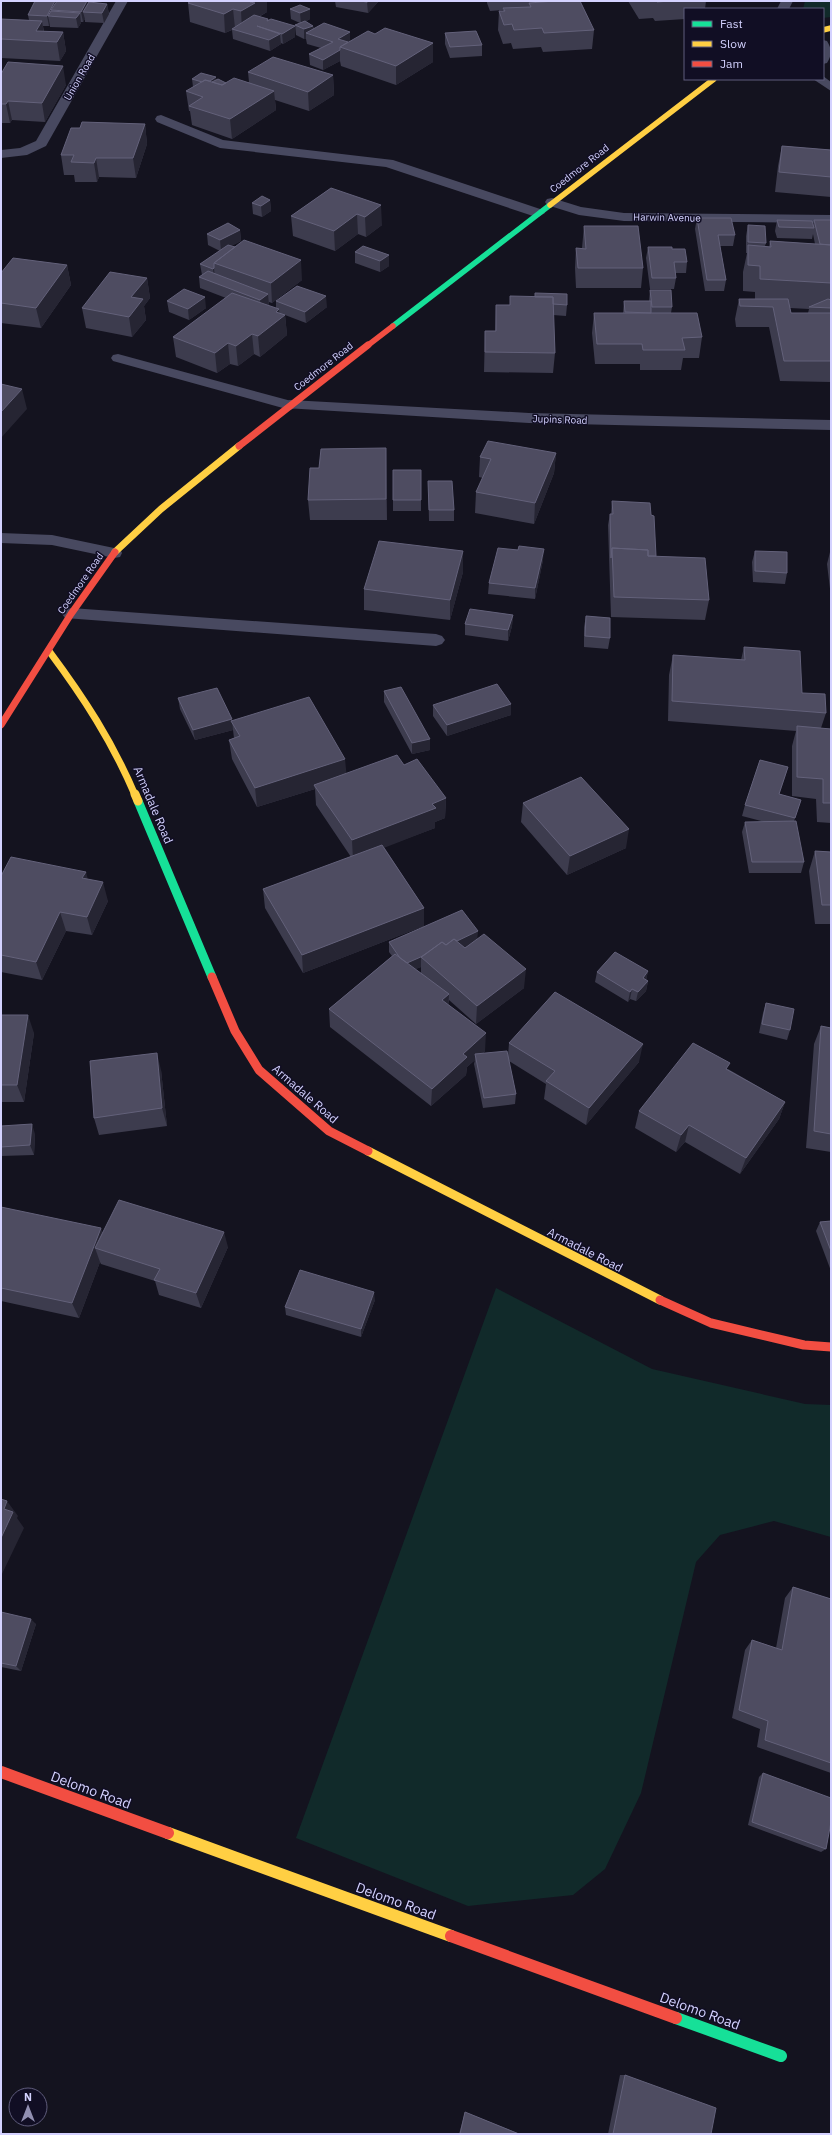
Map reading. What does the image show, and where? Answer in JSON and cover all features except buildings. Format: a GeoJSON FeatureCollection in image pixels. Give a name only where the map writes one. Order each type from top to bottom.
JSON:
{"type":"FeatureCollection","features":[{"type":"Feature","properties":{"kind":"street","name":"Union Road"},"geometry":{"type":"LineString","coordinates":[[1,154],[21,153],[33,149],[41,143],[122,1]]}},
{"type":"Feature","properties":{"kind":"street"},"geometry":{"type":"LineString","coordinates":[[824,46],[828,53],[824,59]]}},
{"type":"Feature","properties":{"kind":"street","name":"Coedmore Road"},"geometry":{"type":"LineString","coordinates":[[1,725],[71,614],[114,552],[161,509],[290,405],[552,202],[713,80]]}},
{"type":"Feature","properties":{"kind":"street"},"geometry":{"type":"LineString","coordinates":[[820,80],[831,87]]}},
{"type":"Feature","properties":{"kind":"street"},"geometry":{"type":"LineString","coordinates":[[161,119],[220,144],[388,163],[538,213]]}},
{"type":"Feature","properties":{"kind":"street","name":"Harwin Avenue"},"geometry":{"type":"LineString","coordinates":[[552,202],[579,211],[624,217],[831,219]]}},
{"type":"Feature","properties":{"kind":"street","name":"Jupins Road"},"geometry":{"type":"LineString","coordinates":[[118,358],[290,405],[529,418],[831,425]]}},
{"type":"Feature","properties":{"kind":"street"},"geometry":{"type":"LineString","coordinates":[[1,538],[52,540],[114,552]]}},
{"type":"Feature","properties":{"kind":"street"},"geometry":{"type":"LineString","coordinates":[[71,614],[436,640]]}},
{"type":"Feature","properties":{"kind":"street","name":"Armadale Road"},"geometry":{"type":"LineString","coordinates":[[49,651],[83,696],[119,757],[235,1031],[259,1070],[329,1131],[620,1281],[711,1323],[804,1345],[831,1347]]}},
{"type":"Feature","properties":{"kind":"street","name":"Delomo Road"},"geometry":{"type":"LineString","coordinates":[[1,1772],[781,2056]]}},
{"type":"Feature","properties":{"kind":"green space"},"geometry":{"type":"Polygon","coordinates":[[[805,1],[831,1],[831,17],[824,18],[824,8],[803,8],[805,1]]]}},
{"type":"Feature","properties":{"kind":"green space"},"geometry":{"type":"Polygon","coordinates":[[[496,1288],[652,1369],[805,1404],[831,1405],[831,1537],[774,1521],[720,1535],[696,1562],[641,1793],[605,1869],[573,1895],[468,1906],[296,1838],[496,1288]]]}},
{"type":"Feature","properties":{"kind":"traffic: fast"},"geometry":{"type":"LineString","coordinates":[[393,326],[550,205]]}},
{"type":"Feature","properties":{"kind":"traffic: fast"},"geometry":{"type":"LineString","coordinates":[[138,801],[212,977]]}},
{"type":"Feature","properties":{"kind":"traffic: fast"},"geometry":{"type":"LineString","coordinates":[[676,2018],[781,2056]]}},
{"type":"Feature","properties":{"kind":"traffic: slow"},"geometry":{"type":"LineString","coordinates":[[824,30],[831,28]]}},
{"type":"Feature","properties":{"kind":"traffic: slow"},"geometry":{"type":"LineString","coordinates":[[550,205],[713,80]]}},
{"type":"Feature","properties":{"kind":"traffic: slow"},"geometry":{"type":"LineString","coordinates":[[115,552],[161,509],[239,446]]}},
{"type":"Feature","properties":{"kind":"traffic: slow"},"geometry":{"type":"LineString","coordinates":[[49,651],[83,696],[119,757],[138,801]]}},
{"type":"Feature","properties":{"kind":"traffic: slow"},"geometry":{"type":"LineString","coordinates":[[368,1151],[620,1281],[660,1300]]}},
{"type":"Feature","properties":{"kind":"traffic: slow"},"geometry":{"type":"LineString","coordinates":[[168,1833],[451,1936]]}},
{"type":"Feature","properties":{"kind":"traffic: jam"},"geometry":{"type":"LineString","coordinates":[[239,446],[393,326]]}},
{"type":"Feature","properties":{"kind":"traffic: jam"},"geometry":{"type":"LineString","coordinates":[[1,725],[71,614],[115,552]]}},
{"type":"Feature","properties":{"kind":"traffic: jam"},"geometry":{"type":"LineString","coordinates":[[212,977],[235,1031],[259,1070],[329,1131],[368,1151]]}},
{"type":"Feature","properties":{"kind":"traffic: jam"},"geometry":{"type":"LineString","coordinates":[[660,1300],[711,1323],[804,1345],[831,1347]]}},
{"type":"Feature","properties":{"kind":"traffic: jam"},"geometry":{"type":"LineString","coordinates":[[1,1772],[168,1833]]}},
{"type":"Feature","properties":{"kind":"traffic: jam"},"geometry":{"type":"LineString","coordinates":[[451,1936],[676,2018]]}}]}
